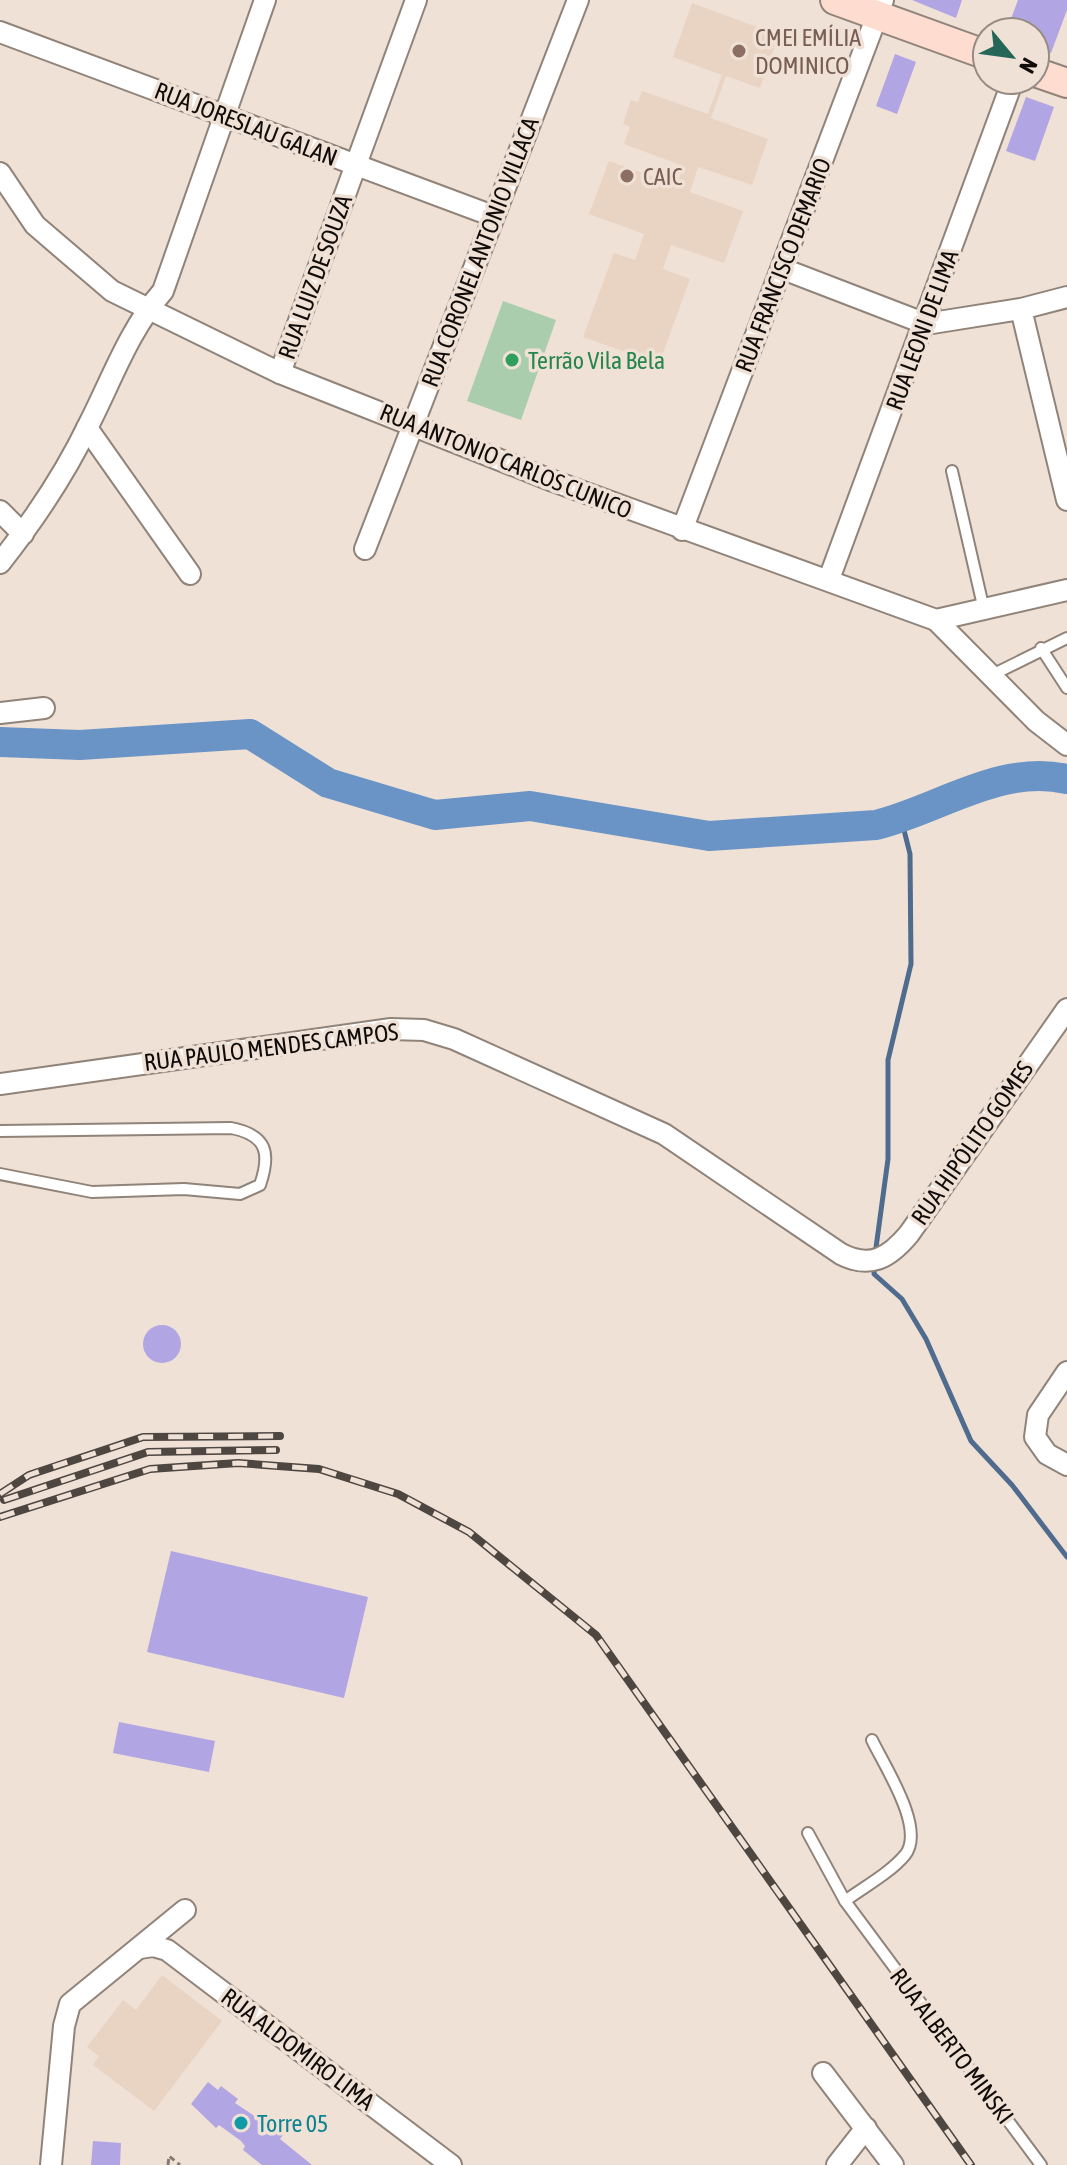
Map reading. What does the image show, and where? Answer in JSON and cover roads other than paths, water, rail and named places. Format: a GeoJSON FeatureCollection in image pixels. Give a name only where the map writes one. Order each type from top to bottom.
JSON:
{"type":"FeatureCollection","features":[{"type":"Feature","properties":{"kind":"street"},"geometry":{"type":"LineString","coordinates":[[0,563],[23,534],[87,428],[147,309],[163,291],[265,0]]}},
{"type":"Feature","properties":{"kind":"street","name":"RUA LUIZ DE SOUZA"},"geometry":{"type":"LineString","coordinates":[[280,373],[416,0]]}},
{"type":"Feature","properties":{"kind":"street","name":"RUA CORONEL ANTONIO VILLACA"},"geometry":{"type":"LineString","coordinates":[[365,549],[578,0]]}},
{"type":"Feature","properties":{"kind":"street"},"geometry":{"type":"LineString","coordinates":[[835,0],[880,8],[971,48]]}},
{"type":"Feature","properties":{"kind":"street","name":"RUA FRANCISCO DEMARIO"},"geometry":{"type":"LineString","coordinates":[[682,530],[880,8]]}},
{"type":"Feature","properties":{"kind":"street","name":"RUA JORESLAU GALAN"},"geometry":{"type":"LineString","coordinates":[[0,32],[493,216]]}},
{"type":"Feature","properties":{"kind":"street","name":"RUA LEONI DE LIMA"},"geometry":{"type":"LineString","coordinates":[[829,579],[926,324],[1007,96]]}},
{"type":"Feature","properties":{"kind":"street","name":"RUA ANTONIO CARLOS CUNICO"},"geometry":{"type":"LineString","coordinates":[[0,173],[35,225],[59,249],[112,291],[280,373],[682,530],[829,579],[936,620]]}},
{"type":"Feature","properties":{"kind":"street"},"geometry":{"type":"LineString","coordinates":[[783,269],[926,324],[1021,309],[1067,297]]}},
{"type":"Feature","properties":{"kind":"street"},"geometry":{"type":"LineString","coordinates":[[1021,309],[1067,500]]}},
{"type":"Feature","properties":{"kind":"street"},"geometry":{"type":"LineString","coordinates":[[87,428],[190,574]]}},
{"type":"Feature","properties":{"kind":"street"},"geometry":{"type":"LineString","coordinates":[[0,511],[23,534]]}},
{"type":"Feature","properties":{"kind":"street"},"geometry":{"type":"LineString","coordinates":[[936,620],[984,612],[1067,590]]}},
{"type":"Feature","properties":{"kind":"street"},"geometry":{"type":"LineString","coordinates":[[936,620],[990,676],[1067,745]]}},
{"type":"Feature","properties":{"kind":"street"},"geometry":{"type":"LineString","coordinates":[[0,713],[44,708]]}},
{"type":"Feature","properties":{"kind":"street","name":"RUA HIPÓLITO GOMES"},"geometry":{"type":"LineString","coordinates":[[874,1260],[909,1234],[1067,1009]]}},
{"type":"Feature","properties":{"kind":"street","name":"RUA PAULO MENDES CAMPOS"},"geometry":{"type":"LineString","coordinates":[[0,1084],[391,1029],[424,1030],[454,1039],[664,1134],[841,1254],[874,1260]]}},
{"type":"Feature","properties":{"kind":"street"},"geometry":{"type":"LineString","coordinates":[[1067,1372],[1038,1415],[1035,1437],[1047,1454],[1067,1465]]}},
{"type":"Feature","properties":{"kind":"street"},"geometry":{"type":"LineString","coordinates":[[51,2165],[64,2026],[70,2004],[185,1910]]}},
{"type":"Feature","properties":{"kind":"street","name":"RUA ALDOMIRO LIMA"},"geometry":{"type":"LineString","coordinates":[[140,1948],[160,1946],[167,1950],[451,2165]]}},
{"type":"Feature","properties":{"kind":"street"},"geometry":{"type":"LineString","coordinates":[[823,2073],[893,2165]]}},
{"type":"Feature","properties":{"kind":"street"},"geometry":{"type":"LineString","coordinates":[[837,2165],[866,2128]]}},
{"type":"Feature","properties":{"kind":"lane"},"geometry":{"type":"LineString","coordinates":[[952,471],[984,612]]}},
{"type":"Feature","properties":{"kind":"lane"},"geometry":{"type":"LineString","coordinates":[[990,676],[1041,648],[1067,638]]}},
{"type":"Feature","properties":{"kind":"lane"},"geometry":{"type":"LineString","coordinates":[[1041,648],[1067,688]]}},
{"type":"Feature","properties":{"kind":"lane"},"geometry":{"type":"LineString","coordinates":[[0,1131],[231,1128],[250,1132],[263,1143],[268,1163],[260,1185],[240,1194],[184,1189],[92,1192],[0,1174]]}},
{"type":"Feature","properties":{"kind":"lane"},"geometry":{"type":"LineString","coordinates":[[845,1901],[906,1854],[913,1835],[908,1816],[872,1740]]}},
{"type":"Feature","properties":{"kind":"lane","name":"RUA ALBERTO MINSKI"},"geometry":{"type":"LineString","coordinates":[[808,1833],[845,1901],[863,1927],[1041,2165]]}},
{"type":"Feature","properties":{"kind":"waterway"},"geometry":{"type":"LineString","coordinates":[[0,742],[80,745],[250,734],[328,783],[435,815],[530,806],[709,836],[876,825],[994,783],[1042,776],[1067,779]]}},
{"type":"Feature","properties":{"kind":"waterway"},"geometry":{"type":"LineString","coordinates":[[875,1255],[888,1159],[888,1060],[911,964],[910,854],[901,818]]}},
{"type":"Feature","properties":{"kind":"waterway"},"geometry":{"type":"LineString","coordinates":[[875,1265],[874,1274],[902,1299],[926,1339],[971,1441],[1012,1485],[1067,1557]]}},
{"type":"Feature","properties":{"kind":"railway"},"geometry":{"type":"LineString","coordinates":[[0,1494],[29,1475],[143,1437],[280,1436]]}},
{"type":"Feature","properties":{"kind":"railway"},"geometry":{"type":"LineString","coordinates":[[4,1500],[148,1452],[276,1450]]}},
{"type":"Feature","properties":{"kind":"railway"},"geometry":{"type":"LineString","coordinates":[[0,1517],[150,1469],[238,1463],[319,1469],[398,1494],[469,1532],[596,1635],[971,2165]]}},
{"type":"Feature","properties":{"kind":"place","name":"CMEI EMÍLIA DOMINICO"},"geometry":{"type":"Point","coordinates":[739,51]}},
{"type":"Feature","properties":{"kind":"place","name":"CAIC"},"geometry":{"type":"Point","coordinates":[627,176]}},
{"type":"Feature","properties":{"kind":"place","name":"Terrão Vila Bela"},"geometry":{"type":"Point","coordinates":[512,360]}},
{"type":"Feature","properties":{"kind":"place","name":"Torre 05"},"geometry":{"type":"Point","coordinates":[241,2123]}}]}
